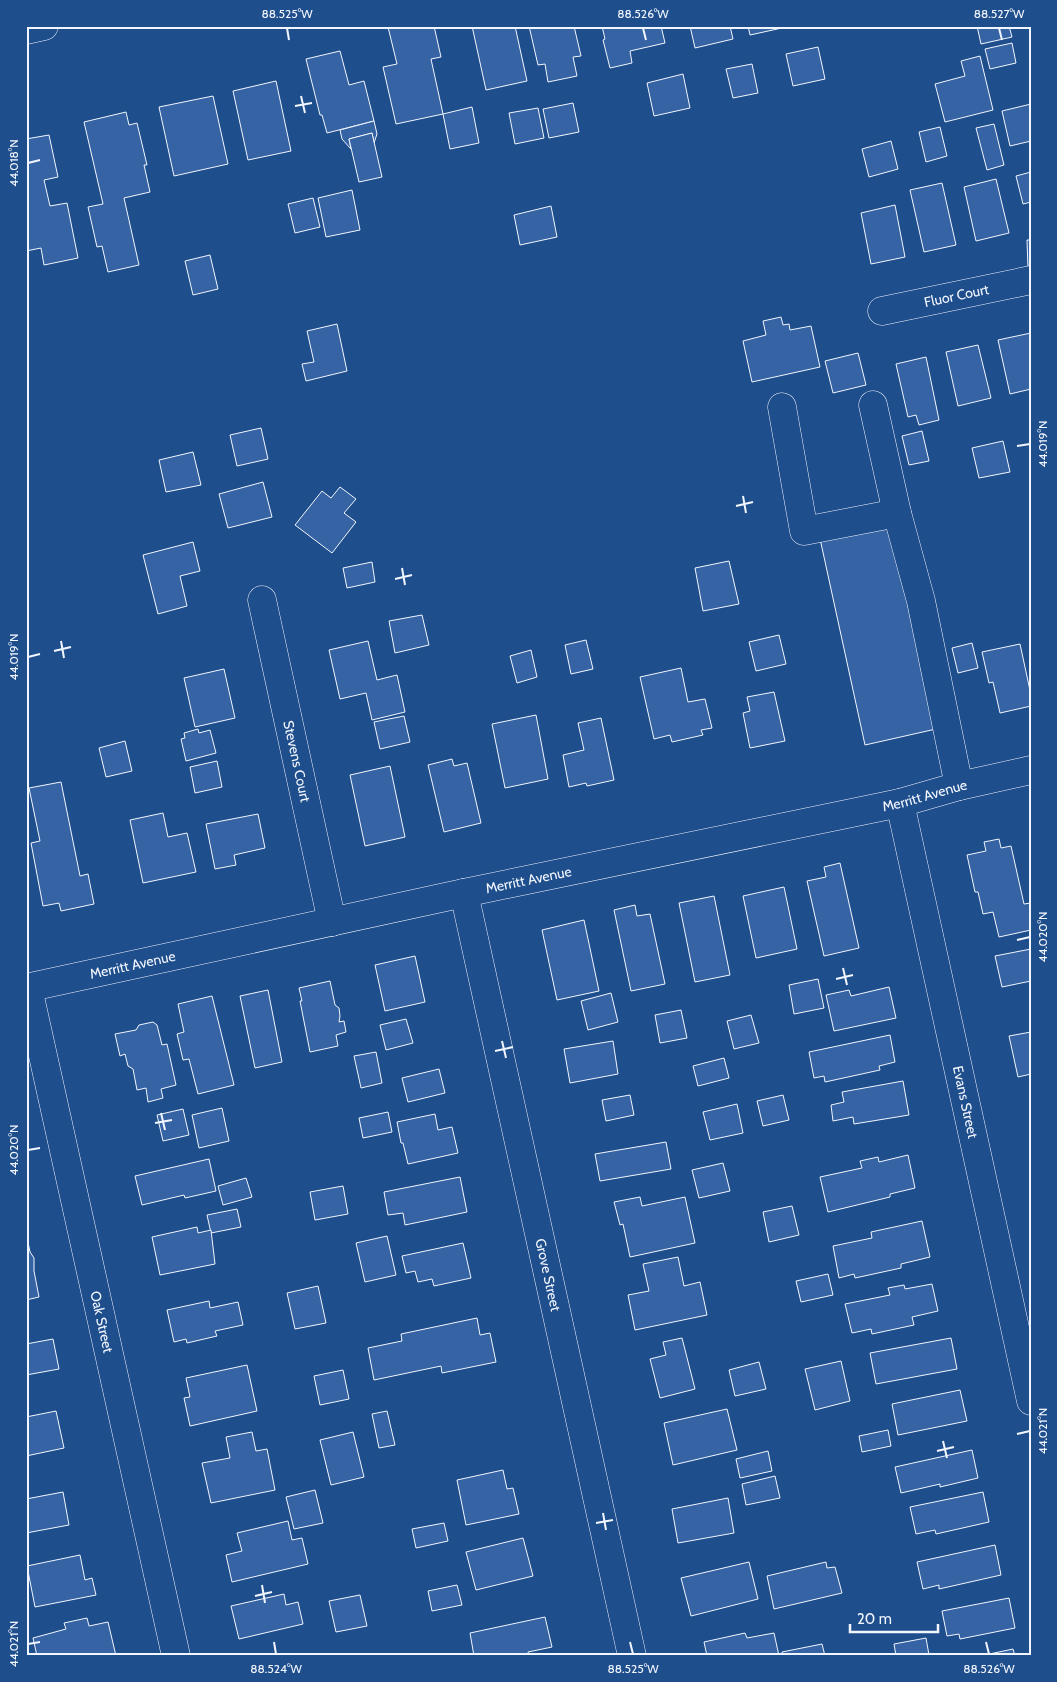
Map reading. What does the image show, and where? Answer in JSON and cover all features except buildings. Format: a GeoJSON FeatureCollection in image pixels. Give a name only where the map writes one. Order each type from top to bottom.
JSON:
{"type":"FeatureCollection","features":[{"type":"Feature","properties":{"kind":"street"},"geometry":{"type":"LineString","coordinates":[[26,30],[44,26]]}},
{"type":"Feature","properties":{"kind":"street","name":"Fluor Court"},"geometry":{"type":"LineString","coordinates":[[882,311],[1031,280]]}},
{"type":"Feature","properties":{"kind":"street"},"geometry":{"type":"LineString","coordinates":[[873,405],[897,513],[921,600],[958,786]]}},
{"type":"Feature","properties":{"kind":"street"},"geometry":{"type":"LineString","coordinates":[[782,407],[804,531],[897,513]]}},
{"type":"Feature","properties":{"kind":"street","name":"Stevens Court"},"geometry":{"type":"LineString","coordinates":[[262,600],[332,922]]}},
{"type":"Feature","properties":{"kind":"street","name":"Merritt Avenue"},"geometry":{"type":"LineString","coordinates":[[27,988],[464,893],[900,803],[958,786],[1031,770]]}},
{"type":"Feature","properties":{"kind":"street","name":"Evans Street"},"geometry":{"type":"LineString","coordinates":[[900,803],[1031,1401]]}},
{"type":"Feature","properties":{"kind":"street","name":"Grove Street"},"geometry":{"type":"LineString","coordinates":[[464,893],[632,1656]]}},
{"type":"Feature","properties":{"kind":"street","name":"Oak Street"},"geometry":{"type":"LineString","coordinates":[[27,988],[176,1656]]}}]}
